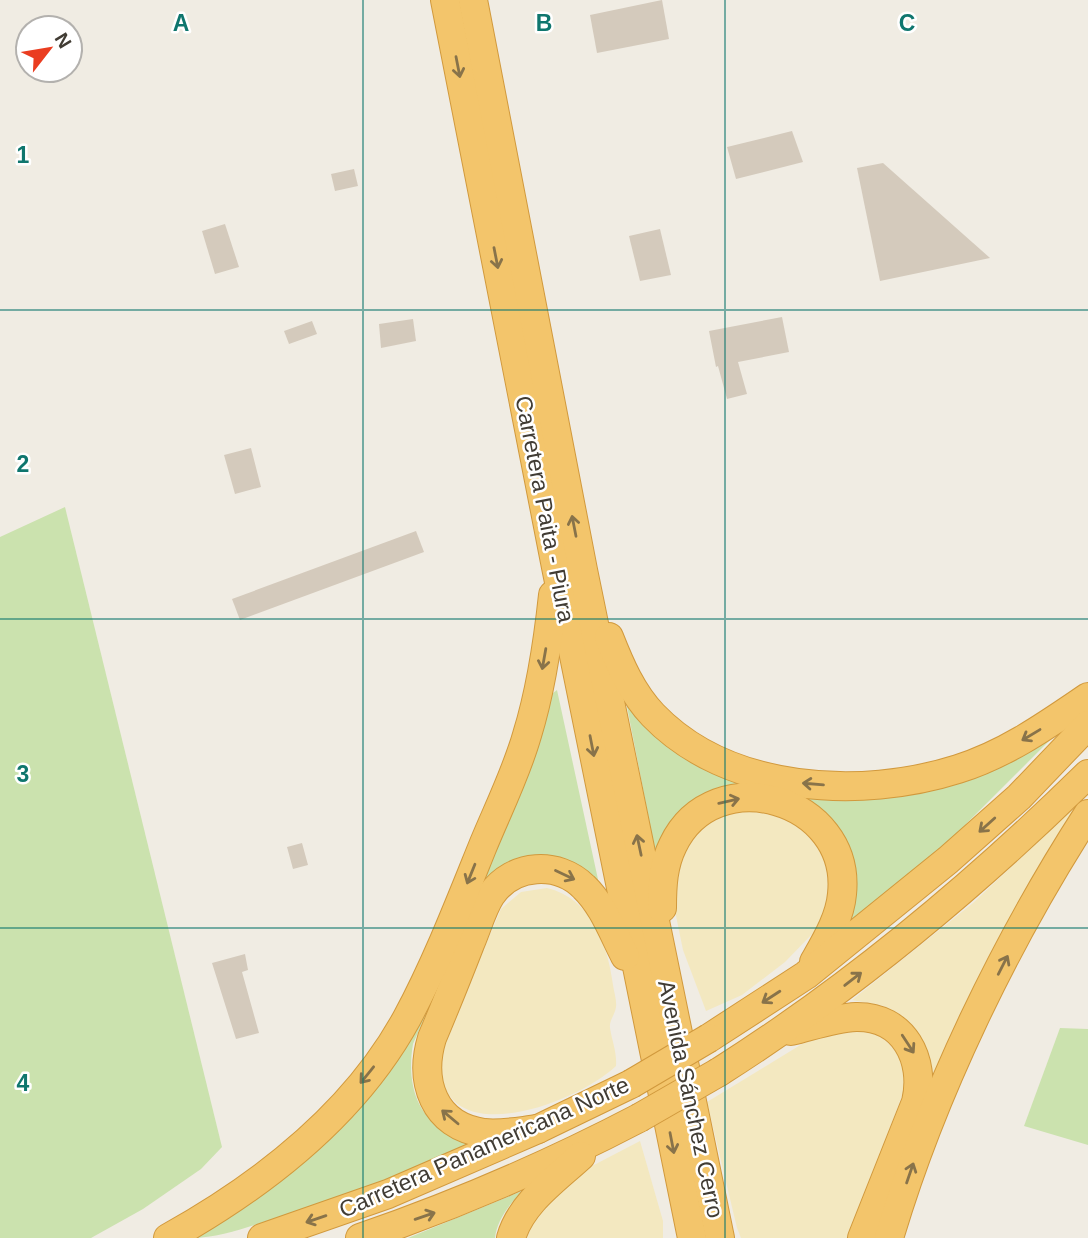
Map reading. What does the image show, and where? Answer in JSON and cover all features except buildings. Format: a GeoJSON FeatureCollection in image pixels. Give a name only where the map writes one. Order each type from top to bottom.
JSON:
{"type":"FeatureCollection","features":[{"type":"Feature","properties":{"kind":"highway","name":"Carretera Paita - Piura"},"geometry":{"type":"LineString","coordinates":[[445,0],[569,569],[663,960]]}},
{"type":"Feature","properties":{"kind":"highway","name":"Carretera Paita - Piura"},"geometry":{"type":"LineString","coordinates":[[473,0],[646,1017]]}},
{"type":"Feature","properties":{"kind":"highway"},"geometry":{"type":"LineString","coordinates":[[569,569],[629,681],[653,714],[689,744],[724,762],[764,775],[799,783],[832,785],[890,783],[934,776],[985,759],[1032,736],[1088,697]]}},
{"type":"Feature","properties":{"kind":"highway"},"geometry":{"type":"LineString","coordinates":[[169,1238],[237,1198],[312,1137],[366,1076],[406,1020],[464,893],[527,738],[569,569]]}},
{"type":"Feature","properties":{"kind":"highway","name":"Carretera Panamericana Norte"},"geometry":{"type":"LineString","coordinates":[[262,1238],[388,1194],[538,1129],[631,1084],[709,1038],[806,975],[948,860],[1019,797],[1088,725]]}},
{"type":"Feature","properties":{"kind":"highway","name":"Carretera Panamericana Norte"},"geometry":{"type":"LineString","coordinates":[[360,1238],[435,1213],[601,1138],[719,1072],[778,1034],[870,966],[971,884],[1088,774]]}},
{"type":"Feature","properties":{"kind":"highway"},"geometry":{"type":"LineString","coordinates":[[663,960],[662,889],[667,858],[677,836],[692,819],[709,807],[732,799],[764,797],[783,802],[814,821],[835,850],[842,873],[842,894],[836,919],[806,975]]}},
{"type":"Feature","properties":{"kind":"highway"},"geometry":{"type":"LineString","coordinates":[[889,1238],[930,1122],[984,1001],[1047,883],[1088,814]]}},
{"type":"Feature","properties":{"kind":"highway"},"geometry":{"type":"LineString","coordinates":[[538,1129],[494,1134],[470,1130],[440,1108],[429,1090],[426,1078],[432,1038],[491,896],[503,881],[527,870],[555,870],[571,877],[586,888],[593,898],[638,980]]}},
{"type":"Feature","properties":{"kind":"highway","name":"Avenida Sánchez Cerro"},"geometry":{"type":"LineString","coordinates":[[663,960],[717,1225],[730,1238]]}},
{"type":"Feature","properties":{"kind":"highway","name":"Avenida Sánchez Cerro"},"geometry":{"type":"LineString","coordinates":[[646,1017],[692,1238]]}},
{"type":"Feature","properties":{"kind":"highway"},"geometry":{"type":"LineString","coordinates":[[778,1034],[835,1020],[870,1018],[898,1031],[917,1060],[919,1083],[916,1102],[862,1238]]}},
{"type":"Feature","properties":{"kind":"highway"},"geometry":{"type":"LineString","coordinates":[[511,1238],[518,1219],[533,1201],[601,1138]]}},
{"type":"Feature","properties":{"kind":"highway"},"geometry":{"type":"LineString","coordinates":[[678,1238],[683,1196]]}},
{"type":"Feature","properties":{"kind":"green space"},"geometry":{"type":"Polygon","coordinates":[[[65,507],[222,1147],[201,1169],[143,1209],[91,1238],[0,1238],[0,537],[65,507]]]}},
{"type":"Feature","properties":{"kind":"green space"},"geometry":{"type":"Polygon","coordinates":[[[557,690],[599,884],[587,872],[475,891],[548,697],[557,690]]]}},
{"type":"Feature","properties":{"kind":"green space"},"geometry":{"type":"Polygon","coordinates":[[[624,691],[761,785],[657,861],[624,691]]]}},
{"type":"Feature","properties":{"kind":"green space"},"geometry":{"type":"Polygon","coordinates":[[[1064,726],[943,847],[838,932],[816,806],[791,790],[832,794],[1064,726]]]}},
{"type":"Feature","properties":{"kind":"green space"},"geometry":{"type":"Polygon","coordinates":[[[456,945],[413,1044],[411,1070],[421,1107],[437,1126],[453,1135],[486,1142],[384,1181],[247,1228],[191,1238],[252,1200],[456,945]]]}},
{"type":"Feature","properties":{"kind":"green space"},"geometry":{"type":"Polygon","coordinates":[[[1060,1028],[1088,1029],[1088,1145],[1024,1126],[1060,1028]]]}},
{"type":"Feature","properties":{"kind":"green space"},"geometry":{"type":"Polygon","coordinates":[[[522,1191],[501,1218],[495,1238],[408,1238],[522,1191]]]}},
{"type":"Feature","properties":{"kind":"sand"},"geometry":{"type":"Polygon","coordinates":[[[1080,802],[1010,920],[909,1147],[900,1017],[884,1006],[852,1000],[973,903],[1080,802]]]}},
{"type":"Feature","properties":{"kind":"sand"},"geometry":{"type":"Polygon","coordinates":[[[725,810],[788,813],[822,845],[831,893],[819,927],[785,962],[742,995],[706,1011],[683,950],[675,911],[675,879],[688,843],[699,827],[725,810]]]}},
{"type":"Feature","properties":{"kind":"sand"},"geometry":{"type":"Polygon","coordinates":[[[547,888],[562,893],[575,902],[595,925],[602,939],[616,1002],[610,1025],[616,1066],[595,1082],[537,1108],[506,1114],[478,1113],[456,1102],[443,1081],[442,1046],[501,909],[521,892],[547,888]]]}},
{"type":"Feature","properties":{"kind":"sand"},"geometry":{"type":"Polygon","coordinates":[[[864,1025],[896,1052],[904,1080],[903,1093],[849,1238],[741,1238],[707,1102],[820,1033],[864,1025]]]}},
{"type":"Feature","properties":{"kind":"sand"},"geometry":{"type":"Polygon","coordinates":[[[640,1141],[663,1221],[663,1238],[518,1238],[569,1178],[640,1141]]]}}]}
